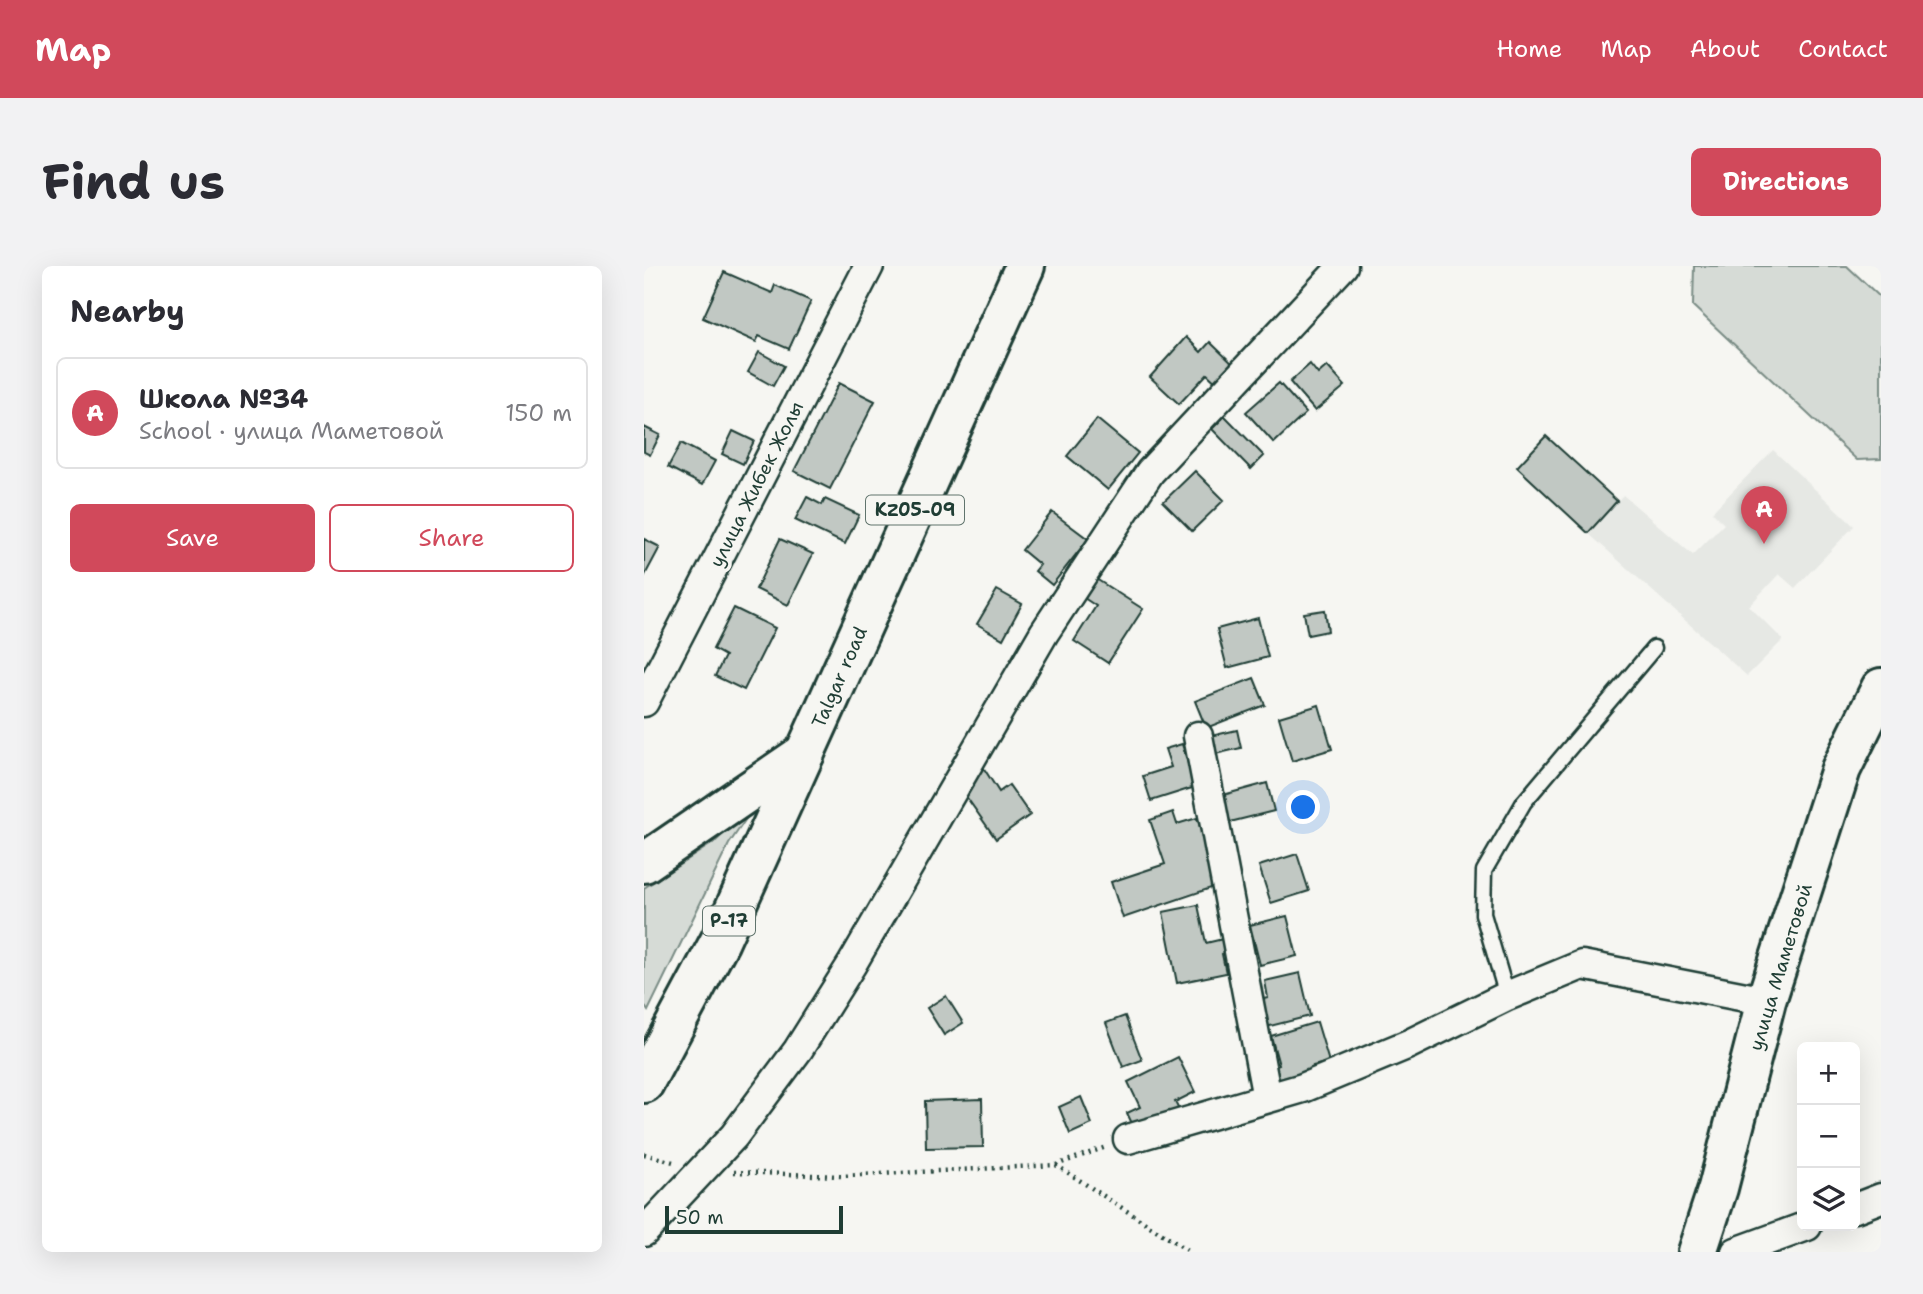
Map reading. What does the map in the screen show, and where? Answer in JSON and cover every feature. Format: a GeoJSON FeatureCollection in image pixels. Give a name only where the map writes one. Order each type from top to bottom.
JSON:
{"type":"FeatureCollection","features":[{"type":"Feature","properties":{"kind":"main road","name":"Talgar road"},"geometry":{"type":"LineString","coordinates":[[644,1083],[720,941],[1025,266]]}},
{"type":"Feature","properties":{"kind":"main road","name":"улица Маметовой"},"geometry":{"type":"LineString","coordinates":[[1697,1252],[1718,1188],[1766,1001],[1841,769],[1881,688]]}},
{"type":"Feature","properties":{"kind":"main road"},"geometry":{"type":"LineString","coordinates":[[644,863],[805,753]]}},
{"type":"Feature","properties":{"kind":"street","name":"улица Жибек Жолы"},"geometry":{"type":"LineString","coordinates":[[644,702],[869,266]]}},
{"type":"Feature","properties":{"kind":"street"},"geometry":{"type":"LineString","coordinates":[[644,1232],[734,1136],[798,1049],[852,964],[934,818],[1044,633],[1150,472],[1343,266]]}},
{"type":"Feature","properties":{"kind":"street"},"geometry":{"type":"LineString","coordinates":[[1198,736],[1266,1098]]}},
{"type":"Feature","properties":{"kind":"street"},"geometry":{"type":"LineString","coordinates":[[1128,1139],[1303,1088],[1409,1044],[1507,996],[1582,965],[1766,1001]]}},
{"type":"Feature","properties":{"kind":"street"},"geometry":{"type":"LineString","coordinates":[[1860,1206],[1881,1198]]}},
{"type":"Feature","properties":{"kind":"street"},"geometry":{"type":"LineString","coordinates":[[1736,1252],[1797,1230]]}},
{"type":"Feature","properties":{"kind":"lane"},"geometry":{"type":"LineString","coordinates":[[1507,996],[1483,914],[1484,871],[1524,802],[1654,648]]}},
{"type":"Feature","properties":{"kind":"path"},"geometry":{"type":"LineString","coordinates":[[644,1154],[702,1170],[841,1176],[1056,1165],[1128,1139]]}},
{"type":"Feature","properties":{"kind":"path"},"geometry":{"type":"LineString","coordinates":[[1056,1165],[1190,1252]]}},
{"type":"Feature","properties":{"kind":"shaded area"},"geometry":{"type":"Polygon","coordinates":[[[1694,266],[1847,266],[1881,298],[1881,459],[1857,460],[1693,306],[1694,266]]]}},
{"type":"Feature","properties":{"kind":"shaded area"},"geometry":{"type":"Polygon","coordinates":[[[1773,450],[1854,526],[1795,588],[1779,574],[1749,606],[1783,640],[1747,676],[1588,533],[1623,495],[1693,555],[1724,524],[1712,512],[1773,450]]]}},
{"type":"Feature","properties":{"kind":"shaded area"},"geometry":{"type":"Polygon","coordinates":[[[760,798],[729,844],[648,1011],[644,1005],[644,888],[716,841],[760,798]]]}},
{"type":"Feature","properties":{"kind":"building"},"geometry":{"type":"Polygon","coordinates":[[[724,272],[772,293],[775,285],[811,301],[789,349],[759,336],[756,342],[703,318],[724,272]]]}},
{"type":"Feature","properties":{"kind":"building"},"geometry":{"type":"Polygon","coordinates":[[[1186,337],[1201,352],[1210,342],[1237,368],[1220,386],[1207,374],[1179,404],[1150,377],[1186,337]]]}},
{"type":"Feature","properties":{"kind":"building"},"geometry":{"type":"Polygon","coordinates":[[[759,352],[784,366],[773,386],[748,372],[759,352]]]}},
{"type":"Feature","properties":{"kind":"building"},"geometry":{"type":"Polygon","coordinates":[[[1310,364],[1318,374],[1327,366],[1345,386],[1315,411],[1290,382],[1310,364]]]}},
{"type":"Feature","properties":{"kind":"building"},"geometry":{"type":"Polygon","coordinates":[[[839,383],[875,401],[830,489],[794,471],[839,383]]]}},
{"type":"Feature","properties":{"kind":"building"},"geometry":{"type":"Polygon","coordinates":[[[1279,383],[1306,413],[1274,443],[1246,412],[1279,383]]]}},
{"type":"Feature","properties":{"kind":"building"},"geometry":{"type":"Polygon","coordinates":[[[1225,416],[1264,456],[1251,469],[1212,429],[1225,416]]]}},
{"type":"Feature","properties":{"kind":"building"},"geometry":{"type":"Polygon","coordinates":[[[1097,419],[1138,453],[1108,490],[1067,456],[1097,419]]]}},
{"type":"Feature","properties":{"kind":"building"},"geometry":{"type":"Polygon","coordinates":[[[644,427],[660,435],[650,455],[644,452],[644,427]]]}},
{"type":"Feature","properties":{"kind":"building"},"geometry":{"type":"Polygon","coordinates":[[[733,431],[754,441],[743,464],[722,454],[733,431]]]}},
{"type":"Feature","properties":{"kind":"building"},"geometry":{"type":"Polygon","coordinates":[[[1546,436],[1617,501],[1588,533],[1517,467],[1546,436]]]}},
{"type":"Feature","properties":{"kind":"building"},"geometry":{"type":"Polygon","coordinates":[[[681,443],[715,461],[702,485],[668,467],[681,443]]]}},
{"type":"Feature","properties":{"kind":"building"},"geometry":{"type":"Polygon","coordinates":[[[1195,471],[1224,500],[1192,531],[1163,502],[1195,471]]]}},
{"type":"Feature","properties":{"kind":"building"},"geometry":{"type":"Polygon","coordinates":[[[807,497],[822,505],[825,499],[859,515],[845,544],[795,520],[807,497]]]}},
{"type":"Feature","properties":{"kind":"building"},"geometry":{"type":"Polygon","coordinates":[[[1052,512],[1088,539],[1052,585],[1035,571],[1040,565],[1022,550],[1052,512]]]}},
{"type":"Feature","properties":{"kind":"building"},"geometry":{"type":"Polygon","coordinates":[[[644,539],[660,547],[644,577],[644,539]]]}},
{"type":"Feature","properties":{"kind":"building"},"geometry":{"type":"Polygon","coordinates":[[[780,539],[813,554],[788,605],[756,589],[780,539]]]}},
{"type":"Feature","properties":{"kind":"building"},"geometry":{"type":"Polygon","coordinates":[[[1093,577],[1143,609],[1108,663],[1074,641],[1096,606],[1081,596],[1093,577]]]}},
{"type":"Feature","properties":{"kind":"building"},"geometry":{"type":"Polygon","coordinates":[[[997,590],[1022,604],[1003,639],[977,624],[997,590]]]}},
{"type":"Feature","properties":{"kind":"building"},"geometry":{"type":"Polygon","coordinates":[[[734,608],[775,628],[744,690],[715,676],[725,656],[713,649],[734,608]]]}},
{"type":"Feature","properties":{"kind":"building"},"geometry":{"type":"Polygon","coordinates":[[[1325,610],[1328,631],[1308,635],[1304,613],[1325,610]]]}},
{"type":"Feature","properties":{"kind":"building"},"geometry":{"type":"Polygon","coordinates":[[[1258,618],[1268,657],[1227,668],[1217,629],[1258,618]]]}},
{"type":"Feature","properties":{"kind":"building"},"geometry":{"type":"Polygon","coordinates":[[[1254,678],[1265,705],[1206,728],[1195,701],[1254,678]]]}},
{"type":"Feature","properties":{"kind":"building"},"geometry":{"type":"Polygon","coordinates":[[[1319,705],[1332,749],[1292,761],[1279,717],[1319,705]]]}},
{"type":"Feature","properties":{"kind":"building"},"geometry":{"type":"Polygon","coordinates":[[[1237,730],[1241,748],[1215,754],[1211,736],[1237,730]]]}},
{"type":"Feature","properties":{"kind":"building"},"geometry":{"type":"Polygon","coordinates":[[[1182,744],[1195,787],[1151,801],[1143,776],[1171,767],[1165,749],[1182,744]]]}},
{"type":"Feature","properties":{"kind":"building"},"geometry":{"type":"Polygon","coordinates":[[[983,767],[999,792],[1009,785],[1030,815],[996,839],[958,785],[983,767]]]}},
{"type":"Feature","properties":{"kind":"building"},"geometry":{"type":"Polygon","coordinates":[[[1267,783],[1274,811],[1230,822],[1223,795],[1267,783]]]}},
{"type":"Feature","properties":{"kind":"building"},"geometry":{"type":"Polygon","coordinates":[[[1173,812],[1177,824],[1197,818],[1220,885],[1123,918],[1111,882],[1165,864],[1150,820],[1173,812]]]}},
{"type":"Feature","properties":{"kind":"building"},"geometry":{"type":"Polygon","coordinates":[[[1297,854],[1309,891],[1271,903],[1259,866],[1297,854]]]}},
{"type":"Feature","properties":{"kind":"building"},"geometry":{"type":"Polygon","coordinates":[[[1198,905],[1206,943],[1227,938],[1230,952],[1222,954],[1226,973],[1177,983],[1163,912],[1198,905]]]}},
{"type":"Feature","properties":{"kind":"building"},"geometry":{"type":"Polygon","coordinates":[[[1287,916],[1297,956],[1260,965],[1250,925],[1287,916]]]}},
{"type":"Feature","properties":{"kind":"building"},"geometry":{"type":"Polygon","coordinates":[[[1300,973],[1310,1016],[1262,1028],[1255,1001],[1268,998],[1265,981],[1300,973]]]}},
{"type":"Feature","properties":{"kind":"building"},"geometry":{"type":"Polygon","coordinates":[[[946,996],[963,1023],[944,1035],[927,1008],[946,996]]]}},
{"type":"Feature","properties":{"kind":"building"},"geometry":{"type":"Polygon","coordinates":[[[1125,1016],[1142,1060],[1123,1067],[1106,1023],[1125,1016]]]}},
{"type":"Feature","properties":{"kind":"building"},"geometry":{"type":"Polygon","coordinates":[[[1317,1022],[1329,1062],[1313,1066],[1316,1075],[1275,1086],[1270,1068],[1279,1065],[1271,1036],[1317,1022]]]}},
{"type":"Feature","properties":{"kind":"building"},"geometry":{"type":"Polygon","coordinates":[[[1178,1057],[1195,1092],[1175,1102],[1180,1112],[1137,1134],[1127,1113],[1140,1107],[1128,1082],[1178,1057]]]}},
{"type":"Feature","properties":{"kind":"building"},"geometry":{"type":"Polygon","coordinates":[[[1081,1097],[1092,1124],[1070,1134],[1059,1107],[1081,1097]]]}},
{"type":"Feature","properties":{"kind":"building"},"geometry":{"type":"Polygon","coordinates":[[[982,1099],[983,1147],[926,1148],[925,1101],[982,1099]]]}},
{"type":"Feature","properties":{"kind":"place","name":"Школа №34"},"geometry":{"type":"Point","coordinates":[1764,544]}}]}
